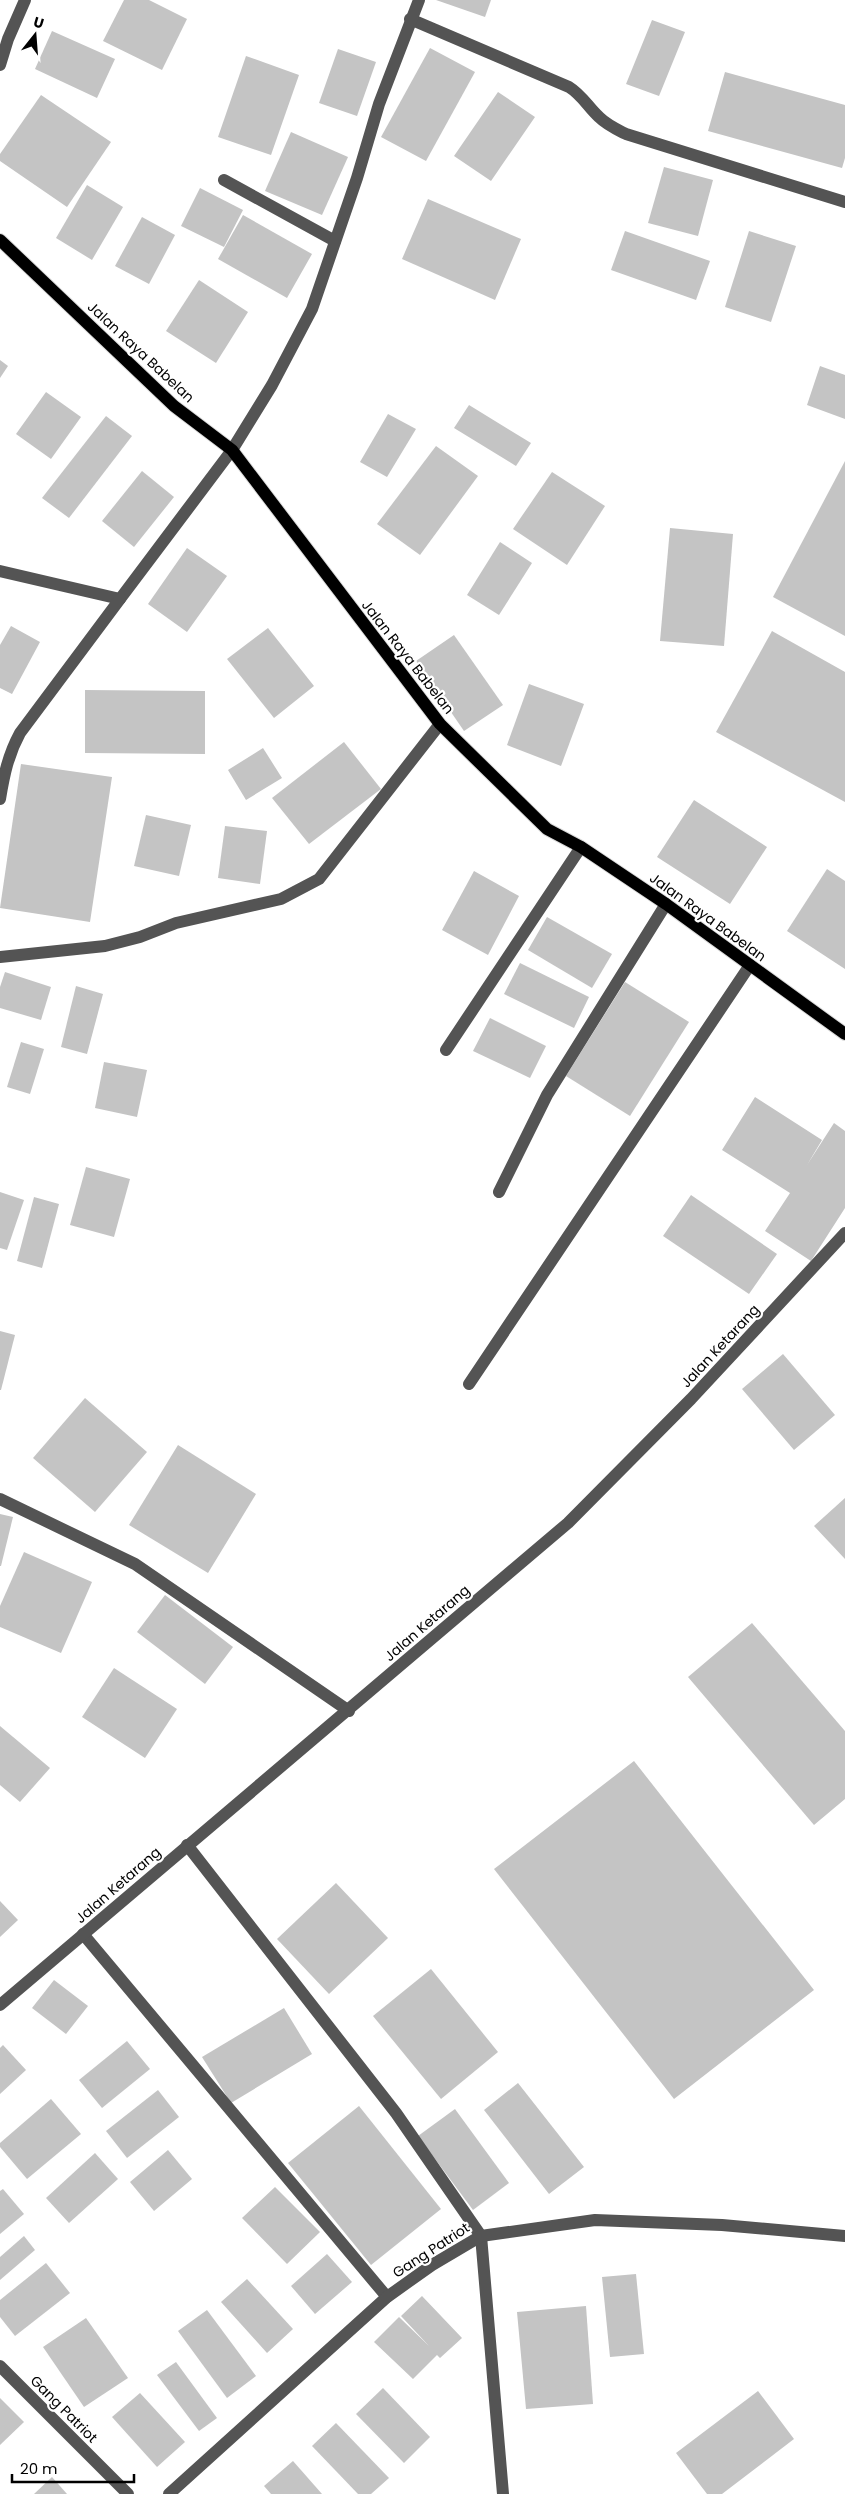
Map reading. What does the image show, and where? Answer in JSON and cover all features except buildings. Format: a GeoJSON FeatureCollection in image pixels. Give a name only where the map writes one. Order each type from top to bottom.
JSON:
{"type":"FeatureCollection","features":[{"type":"Feature","properties":{"kind":"main road","name":"Jalan Raya Babelan"},"geometry":{"type":"LineString","coordinates":[[0,240],[174,406],[232,450],[440,724],[547,829],[581,847],[666,904],[845,1034]]}},
{"type":"Feature","properties":{"kind":"street"},"geometry":{"type":"LineString","coordinates":[[0,65],[8,38],[25,0]]}},
{"type":"Feature","properties":{"kind":"street"},"geometry":{"type":"LineString","coordinates":[[0,799],[5,767],[11,750],[20,734],[232,450],[272,385],[312,309],[410,19],[419,0]]}},
{"type":"Feature","properties":{"kind":"street"},"geometry":{"type":"LineString","coordinates":[[410,19],[569,87],[585,99],[597,116],[609,126],[626,134],[845,202]]}},
{"type":"Feature","properties":{"kind":"street"},"geometry":{"type":"LineString","coordinates":[[224,180],[335,242]]}},
{"type":"Feature","properties":{"kind":"street"},"geometry":{"type":"LineString","coordinates":[[0,570],[120,598]]}},
{"type":"Feature","properties":{"kind":"street"},"geometry":{"type":"LineString","coordinates":[[0,957],[105,946],[140,937],[176,923],[281,899],[298,891],[319,879],[440,724]]}},
{"type":"Feature","properties":{"kind":"street"},"geometry":{"type":"LineString","coordinates":[[446,1050],[581,847]]}},
{"type":"Feature","properties":{"kind":"street"},"geometry":{"type":"LineString","coordinates":[[499,1192],[547,1095],[666,904]]}},
{"type":"Feature","properties":{"kind":"street"},"geometry":{"type":"LineString","coordinates":[[469,1384],[750,965]]}},
{"type":"Feature","properties":{"kind":"street","name":"Jalan Ketarang"},"geometry":{"type":"LineString","coordinates":[[0,2005],[568,1523],[691,1399],[845,1233]]}},
{"type":"Feature","properties":{"kind":"street"},"geometry":{"type":"LineString","coordinates":[[0,1499],[135,1564],[349,1710]]}},
{"type":"Feature","properties":{"kind":"street"},"geometry":{"type":"LineString","coordinates":[[187,1845],[396,2113],[481,2236],[503,2494]]}},
{"type":"Feature","properties":{"kind":"street"},"geometry":{"type":"LineString","coordinates":[[84,1934],[387,2297]]}},
{"type":"Feature","properties":{"kind":"street","name":"Gang Patriot"},"geometry":{"type":"LineString","coordinates":[[169,2494],[387,2297],[432,2265],[481,2236],[605,2220],[712,2224],[845,2236]]}},
{"type":"Feature","properties":{"kind":"street","name":"Gang Patriot"},"geometry":{"type":"LineString","coordinates":[[0,2366],[128,2494]]}}]}
